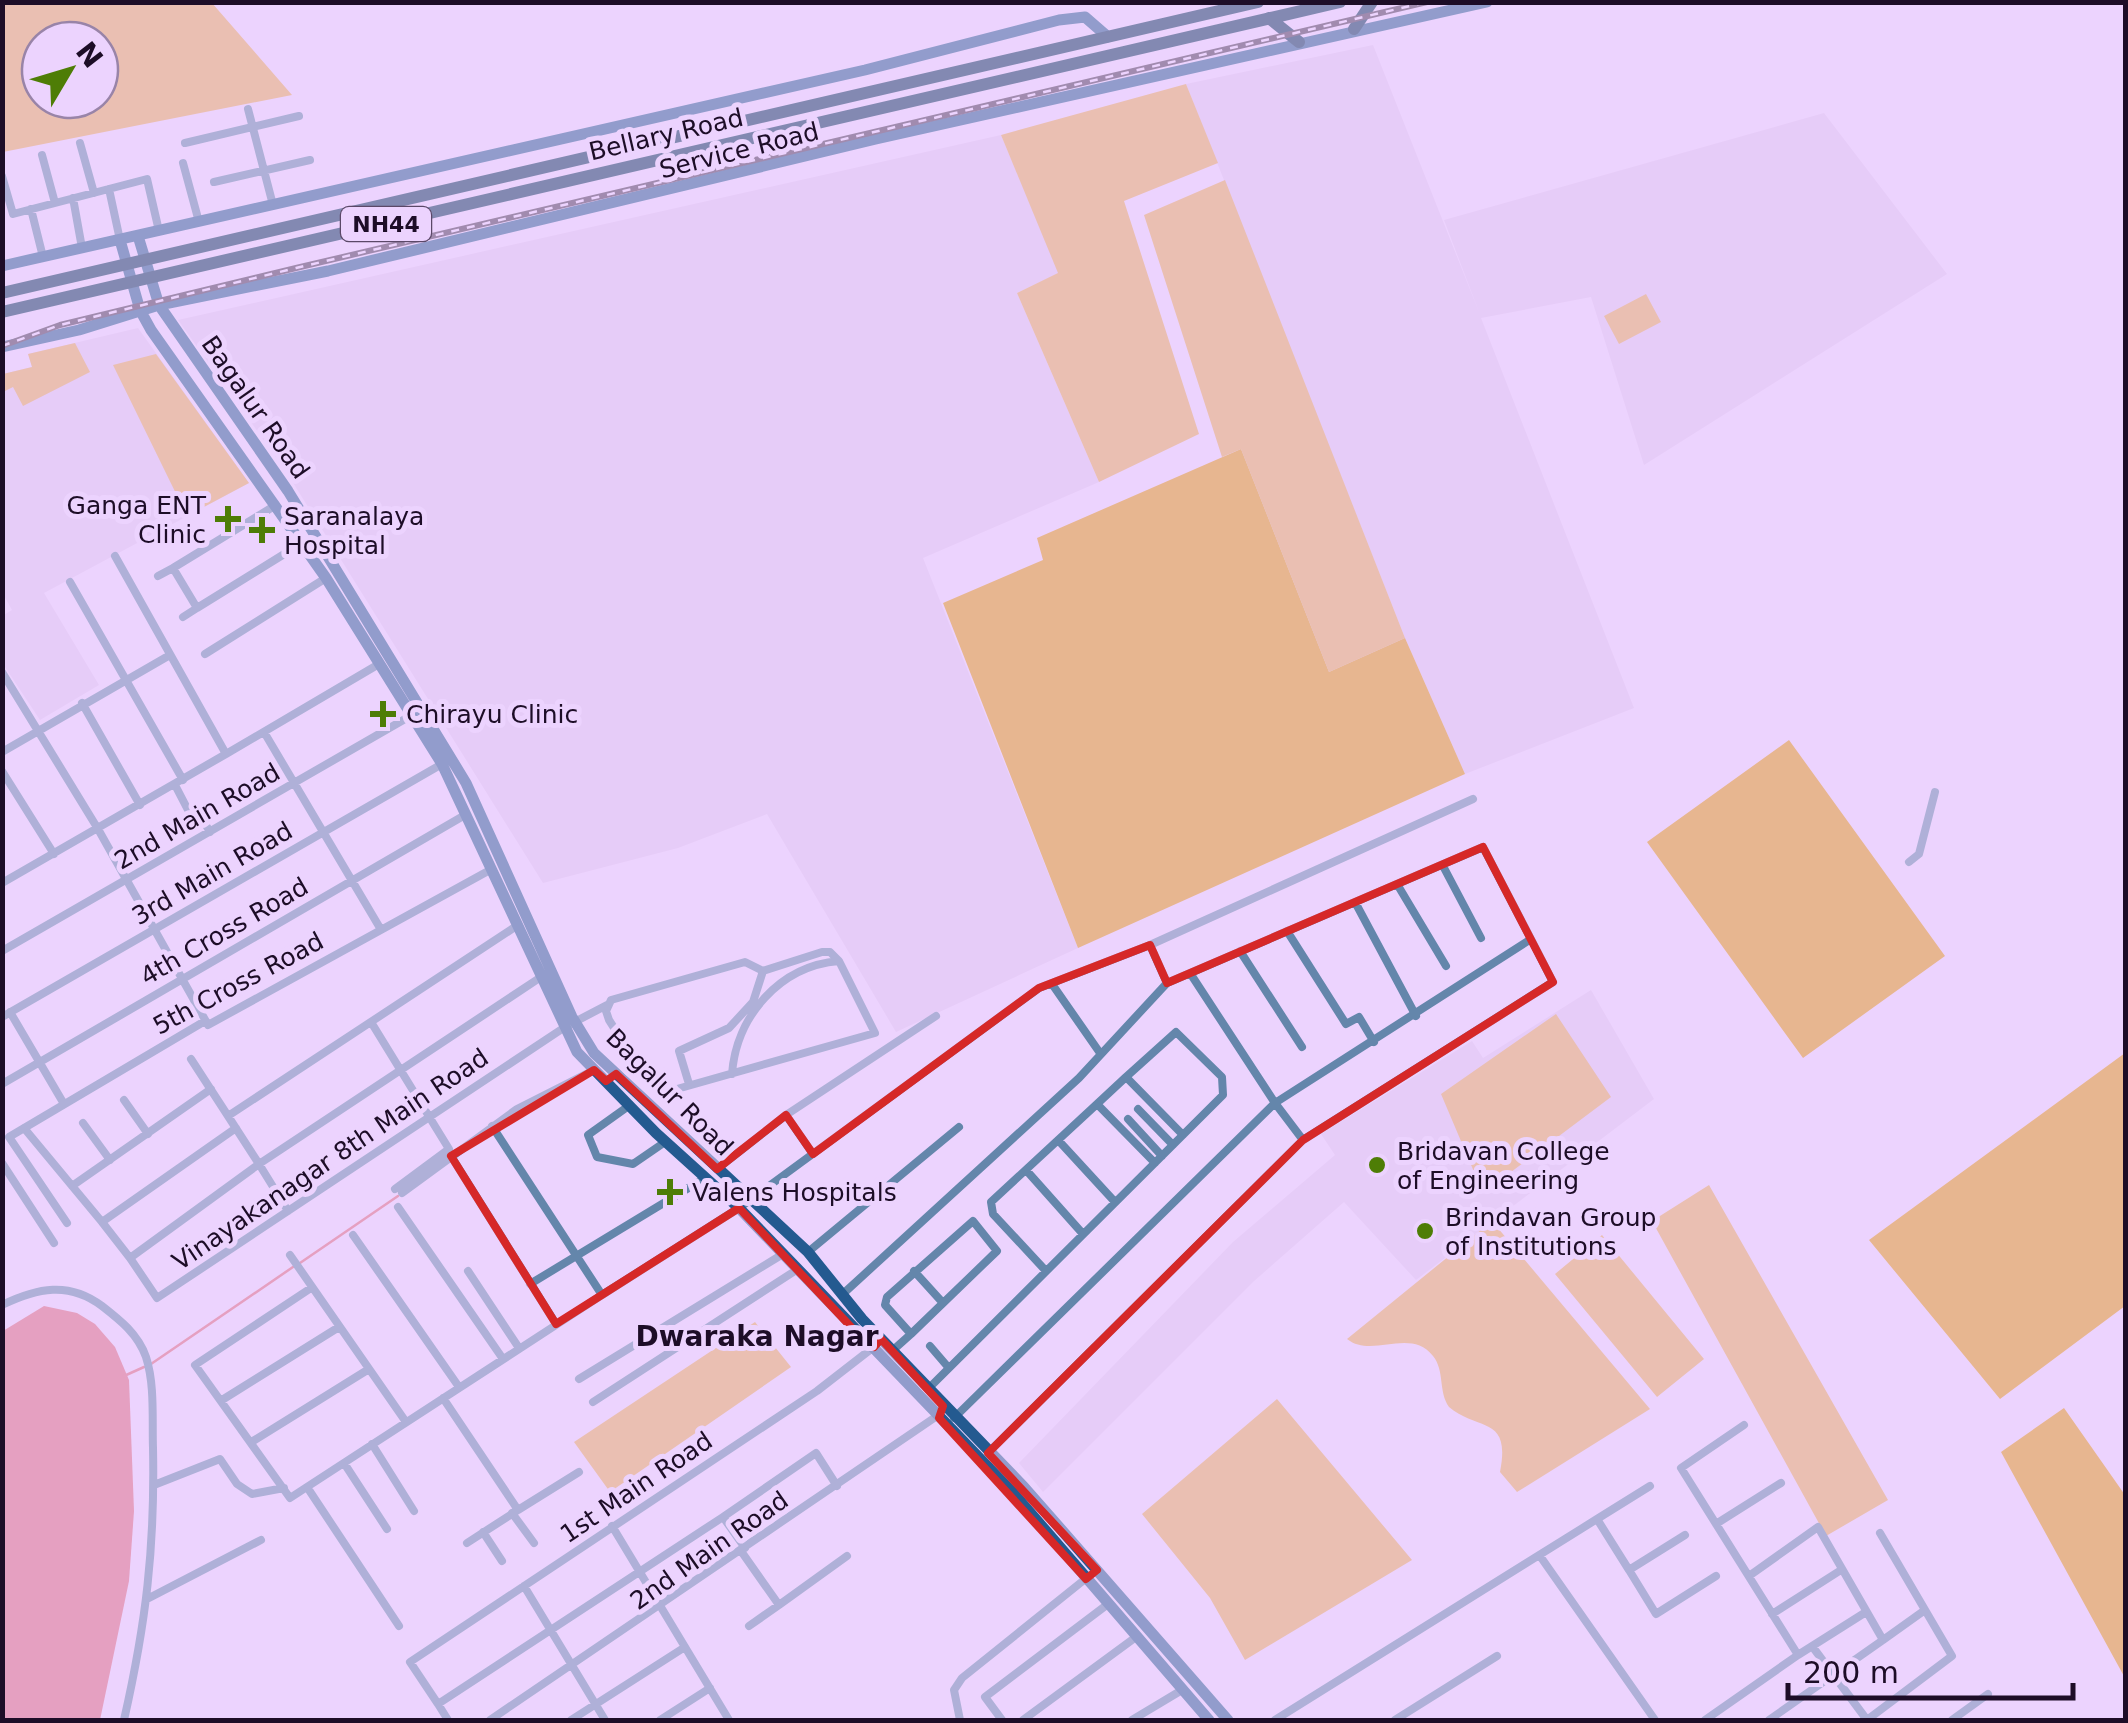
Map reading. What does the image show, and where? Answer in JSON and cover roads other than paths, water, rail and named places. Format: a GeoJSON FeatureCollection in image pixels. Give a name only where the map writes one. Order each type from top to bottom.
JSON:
{"type":"FeatureCollection","features":[{"type":"Feature","properties":{"kind":"highway","name":"Bellary Road"},"geometry":{"type":"LineString","coordinates":[[2,293],[1258,2]]}},
{"type":"Feature","properties":{"kind":"highway","name":"Bellary Road"},"geometry":{"type":"LineString","coordinates":[[2,312],[1340,2]]}},
{"type":"Feature","properties":{"kind":"highway"},"geometry":{"type":"LineString","coordinates":[[1354,29],[1372,2]]}},
{"type":"Feature","properties":{"kind":"highway"},"geometry":{"type":"LineString","coordinates":[[1270,18],[1299,42]]}},
{"type":"Feature","properties":{"kind":"main road","name":"Service Road"},"geometry":{"type":"LineString","coordinates":[[2,347],[79,330],[159,305],[328,271],[1354,29],[1487,2]]}},
{"type":"Feature","properties":{"kind":"main road"},"geometry":{"type":"LineString","coordinates":[[2,266],[866,70],[1059,20],[1085,17],[1108,37]]}},
{"type":"Feature","properties":{"kind":"main road","name":"Bagalur Road"},"geometry":{"type":"LineString","coordinates":[[138,236],[159,305],[288,491],[392,656],[466,784],[541,977],[570,1025],[630,1105],[665,1142],[739,1208],[877,1344],[1228,1720]]}},
{"type":"Feature","properties":{"kind":"main road","name":"Bagalur Road"},"geometry":{"type":"LineString","coordinates":[[120,240],[140,310],[326,578],[442,764],[490,870],[570,1025],[577,1052],[594,1070],[627,1084],[808,1252],[845,1292],[877,1344],[892,1350],[928,1389],[941,1412],[954,1418],[989,1452],[1092,1575],[1108,1604],[1209,1720]]}},
{"type":"Feature","properties":{"kind":"street"},"geometry":{"type":"LineString","coordinates":[[248,109],[273,205]]}},
{"type":"Feature","properties":{"kind":"street"},"geometry":{"type":"LineString","coordinates":[[185,143],[299,116]]}},
{"type":"Feature","properties":{"kind":"street"},"geometry":{"type":"LineString","coordinates":[[80,143],[94,193]]}},
{"type":"Feature","properties":{"kind":"street"},"geometry":{"type":"LineString","coordinates":[[42,155],[55,203]]}},
{"type":"Feature","properties":{"kind":"street"},"geometry":{"type":"LineString","coordinates":[[214,182],[310,160]]}},
{"type":"Feature","properties":{"kind":"street"},"geometry":{"type":"LineString","coordinates":[[183,162],[199,222]]}},
{"type":"Feature","properties":{"kind":"street"},"geometry":{"type":"LineString","coordinates":[[2,176],[13,214],[147,179],[160,232]]}},
{"type":"Feature","properties":{"kind":"street"},"geometry":{"type":"LineString","coordinates":[[109,189],[120,240]]}},
{"type":"Feature","properties":{"kind":"street"},"geometry":{"type":"LineString","coordinates":[[73,198],[82,249]]}},
{"type":"Feature","properties":{"kind":"street"},"geometry":{"type":"LineString","coordinates":[[31,209],[44,257]]}},
{"type":"Feature","properties":{"kind":"street"},"geometry":{"type":"LineString","coordinates":[[158,576],[276,505]]}},
{"type":"Feature","properties":{"kind":"street"},"geometry":{"type":"LineString","coordinates":[[182,617],[302,544]]}},
{"type":"Feature","properties":{"kind":"street"},"geometry":{"type":"LineString","coordinates":[[115,556],[226,754]]}},
{"type":"Feature","properties":{"kind":"street"},"geometry":{"type":"LineString","coordinates":[[173,568],[197,608]]}},
{"type":"Feature","properties":{"kind":"street"},"geometry":{"type":"LineString","coordinates":[[204,654],[326,578]]}},
{"type":"Feature","properties":{"kind":"street"},"geometry":{"type":"LineString","coordinates":[[70,582],[193,810],[210,832]]}},
{"type":"Feature","properties":{"kind":"street"},"geometry":{"type":"LineString","coordinates":[[2,752],[170,655]]}},
{"type":"Feature","properties":{"kind":"street"},"geometry":{"type":"LineString","coordinates":[[4,879],[179,783],[392,656]]}},
{"type":"Feature","properties":{"kind":"street"},"geometry":{"type":"LineString","coordinates":[[2,672],[98,829],[205,1021]]}},
{"type":"Feature","properties":{"kind":"street"},"geometry":{"type":"LineString","coordinates":[[82,703],[140,805]]}},
{"type":"Feature","properties":{"kind":"street","name":"2nd Main Road"},"geometry":{"type":"LineString","coordinates":[[2,951],[412,715]]}},
{"type":"Feature","properties":{"kind":"street"},"geometry":{"type":"LineString","coordinates":[[264,732],[380,928]]}},
{"type":"Feature","properties":{"kind":"street","name":"3rd Main Road"},"geometry":{"type":"LineString","coordinates":[[6,1014],[442,764]]}},
{"type":"Feature","properties":{"kind":"street"},"geometry":{"type":"LineString","coordinates":[[2,771],[54,854]]}},
{"type":"Feature","properties":{"kind":"street"},"geometry":{"type":"LineString","coordinates":[[1909,862],[1919,854],[1935,792]]}},
{"type":"Feature","properties":{"kind":"street"},"geometry":{"type":"LineString","coordinates":[[311,1288],[195,1365],[253,1441],[290,1498],[739,1208],[1039,988],[1150,944],[1473,799]]}},
{"type":"Feature","properties":{"kind":"street","name":"4th Cross Road"},"geometry":{"type":"LineString","coordinates":[[2,1084],[465,815]]}},
{"type":"Feature","properties":{"kind":"street"},"geometry":{"type":"LineString","coordinates":[[845,1292],[1065,1091],[1168,983],[1483,846],[1553,982],[1304,1140],[989,1452]]}},
{"type":"Feature","properties":{"kind":"street"},"geometry":{"type":"LineString","coordinates":[[1442,866],[1481,938]]}},
{"type":"Feature","properties":{"kind":"street","name":"5th Cross Road"},"geometry":{"type":"LineString","coordinates":[[66,1223],[9,1137],[205,1021],[208,1026],[490,870]]}},
{"type":"Feature","properties":{"kind":"street"},"geometry":{"type":"LineString","coordinates":[[1397,884],[1446,966]]}},
{"type":"Feature","properties":{"kind":"street"},"geometry":{"type":"LineString","coordinates":[[1355,902],[1416,1016]]}},
{"type":"Feature","properties":{"kind":"street"},"geometry":{"type":"LineString","coordinates":[[228,1116],[520,924]]}},
{"type":"Feature","properties":{"kind":"street"},"geometry":{"type":"LineString","coordinates":[[1287,931],[1346,1024],[1359,1018],[1374,1042]]}},
{"type":"Feature","properties":{"kind":"street"},"geometry":{"type":"LineString","coordinates":[[954,1418],[1275,1103],[1532,939]]}},
{"type":"Feature","properties":{"kind":"street"},"geometry":{"type":"LineString","coordinates":[[1150,944],[1168,983]]}},
{"type":"Feature","properties":{"kind":"street","name":"Vinayakanagar 8th Main Road"},"geometry":{"type":"LineString","coordinates":[[130,1258],[157,1298],[570,1025],[632,991],[745,962],[764,970],[822,952],[830,952],[839,961]]}},
{"type":"Feature","properties":{"kind":"street"},"geometry":{"type":"LineString","coordinates":[[1240,952],[1302,1047]]}},
{"type":"Feature","properties":{"kind":"street"},"geometry":{"type":"LineString","coordinates":[[607,1005],[610,1020],[643,1073],[658,1088],[677,1089],[688,1084],[732,1074],[875,1033],[839,961],[803,971],[759,1004],[742,1024],[732,1074]]}},
{"type":"Feature","properties":{"kind":"street"},"geometry":{"type":"LineString","coordinates":[[688,1084],[679,1051],[729,1028],[753,1002],[764,970]]}},
{"type":"Feature","properties":{"kind":"street"},"geometry":{"type":"LineString","coordinates":[[1190,973],[1275,1103],[1304,1140]]}},
{"type":"Feature","properties":{"kind":"street"},"geometry":{"type":"LineString","coordinates":[[24,1128],[130,1258],[259,1164],[541,977]]}},
{"type":"Feature","properties":{"kind":"street"},"geometry":{"type":"LineString","coordinates":[[1052,984],[1100,1053]]}},
{"type":"Feature","properties":{"kind":"street"},"geometry":{"type":"LineString","coordinates":[[6,1014],[64,1104]]}},
{"type":"Feature","properties":{"kind":"street"},"geometry":{"type":"LineString","coordinates":[[717,1169],[786,1115],[936,1016]]}},
{"type":"Feature","properties":{"kind":"street"},"geometry":{"type":"LineString","coordinates":[[371,1022],[450,1149],[398,1191],[492,1126],[594,1070]]}},
{"type":"Feature","properties":{"kind":"street"},"geometry":{"type":"LineString","coordinates":[[928,1389],[1223,1096],[1222,1077],[1184,1036],[1176,1032],[1170,1035],[990,1207],[1046,1271]]}},
{"type":"Feature","properties":{"kind":"street"},"geometry":{"type":"LineString","coordinates":[[191,1059],[288,1211]]}},
{"type":"Feature","properties":{"kind":"street"},"geometry":{"type":"LineString","coordinates":[[627,1084],[643,1073]]}},
{"type":"Feature","properties":{"kind":"street"},"geometry":{"type":"LineString","coordinates":[[1126,1077],[1183,1135]]}},
{"type":"Feature","properties":{"kind":"street"},"geometry":{"type":"LineString","coordinates":[[645,1101],[658,1088]]}},
{"type":"Feature","properties":{"kind":"street"},"geometry":{"type":"LineString","coordinates":[[72,1186],[211,1089]]}},
{"type":"Feature","properties":{"kind":"street"},"geometry":{"type":"LineString","coordinates":[[124,1100],[148,1134]]}},
{"type":"Feature","properties":{"kind":"street"},"geometry":{"type":"LineString","coordinates":[[1097,1104],[1158,1160]]}},
{"type":"Feature","properties":{"kind":"street"},"geometry":{"type":"LineString","coordinates":[[630,1105],[588,1135],[596,1157],[633,1164],[665,1142]]}},
{"type":"Feature","properties":{"kind":"street"},"geometry":{"type":"LineString","coordinates":[[1138,1109],[1173,1145]]}},
{"type":"Feature","properties":{"kind":"street"},"geometry":{"type":"LineString","coordinates":[[786,1115],[813,1154]]}},
{"type":"Feature","properties":{"kind":"street"},"geometry":{"type":"LineString","coordinates":[[1128,1119],[1158,1160]]}},
{"type":"Feature","properties":{"kind":"street"},"geometry":{"type":"LineString","coordinates":[[83,1123],[110,1160]]}},
{"type":"Feature","properties":{"kind":"street"},"geometry":{"type":"LineString","coordinates":[[492,1126],[602,1294]]}},
{"type":"Feature","properties":{"kind":"street"},"geometry":{"type":"LineString","coordinates":[[102,1222],[236,1128]]}},
{"type":"Feature","properties":{"kind":"street"},"geometry":{"type":"LineString","coordinates":[[808,1252],[959,1128]]}},
{"type":"Feature","properties":{"kind":"street"},"geometry":{"type":"LineString","coordinates":[[1058,1140],[1115,1202]]}},
{"type":"Feature","properties":{"kind":"street"},"geometry":{"type":"LineString","coordinates":[[451,1156],[556,1324]]}},
{"type":"Feature","properties":{"kind":"street"},"geometry":{"type":"LineString","coordinates":[[2,1163],[54,1243]]}},
{"type":"Feature","properties":{"kind":"street"},"geometry":{"type":"LineString","coordinates":[[1026,1170],[1083,1234]]}},
{"type":"Feature","properties":{"kind":"street"},"geometry":{"type":"LineString","coordinates":[[530,1284],[706,1178]]}},
{"type":"Feature","properties":{"kind":"street"},"geometry":{"type":"LineString","coordinates":[[398,1208],[503,1359]]}},
{"type":"Feature","properties":{"kind":"street"},"geometry":{"type":"LineString","coordinates":[[892,1350],[911,1334],[997,1251],[976,1223],[968,1222],[885,1301],[911,1334]]}},
{"type":"Feature","properties":{"kind":"street"},"geometry":{"type":"LineString","coordinates":[[353,1235],[459,1387]]}},
{"type":"Feature","properties":{"kind":"street"},"geometry":{"type":"LineString","coordinates":[[579,1379],[783,1254]]}},
{"type":"Feature","properties":{"kind":"street"},"geometry":{"type":"LineString","coordinates":[[290,1255],[406,1422]]}},
{"type":"Feature","properties":{"kind":"street"},"geometry":{"type":"LineString","coordinates":[[594,1402],[798,1269]]}},
{"type":"Feature","properties":{"kind":"street"},"geometry":{"type":"LineString","coordinates":[[468,1271],[519,1348]]}},
{"type":"Feature","properties":{"kind":"street"},"geometry":{"type":"LineString","coordinates":[[914,1272],[943,1303]]}},
{"type":"Feature","properties":{"kind":"street"},"geometry":{"type":"LineString","coordinates":[[2,1305],[25,1294],[59,1287],[92,1298],[128,1326],[146,1355],[152,1391],[155,1536],[149,1598],[124,1720]]}},
{"type":"Feature","properties":{"kind":"street"},"geometry":{"type":"LineString","coordinates":[[222,1400],[339,1326]]}},
{"type":"Feature","properties":{"kind":"street","name":"1st Main Road"},"geometry":{"type":"LineString","coordinates":[[438,1704],[410,1662],[817,1391],[877,1344]]}},
{"type":"Feature","properties":{"kind":"street"},"geometry":{"type":"LineString","coordinates":[[930,1346],[948,1368]]}},
{"type":"Feature","properties":{"kind":"street"},"geometry":{"type":"LineString","coordinates":[[253,1441],[369,1369]]}},
{"type":"Feature","properties":{"kind":"street"},"geometry":{"type":"LineString","coordinates":[[443,1398],[534,1543]]}},
{"type":"Feature","properties":{"kind":"street","name":"2nd Main Road"},"geometry":{"type":"LineString","coordinates":[[490,1720],[662,1608],[941,1412]]}},
{"type":"Feature","properties":{"kind":"street"},"geometry":{"type":"LineString","coordinates":[[1744,1425],[1682,1468],[1798,1655]]}},
{"type":"Feature","properties":{"kind":"street"},"geometry":{"type":"LineString","coordinates":[[372,1444],[414,1511]]}},
{"type":"Feature","properties":{"kind":"street"},"geometry":{"type":"LineString","coordinates":[[448,1720],[438,1704],[816,1453],[838,1486]]}},
{"type":"Feature","properties":{"kind":"street"},"geometry":{"type":"LineString","coordinates":[[154,1485],[220,1459],[237,1484],[252,1494],[284,1488]]}},
{"type":"Feature","properties":{"kind":"street"},"geometry":{"type":"LineString","coordinates":[[344,1463],[388,1529]]}},
{"type":"Feature","properties":{"kind":"street"},"geometry":{"type":"LineString","coordinates":[[467,1543],[579,1472]]}},
{"type":"Feature","properties":{"kind":"street"},"geometry":{"type":"LineString","coordinates":[[1716,1524],[1781,1483]]}},
{"type":"Feature","properties":{"kind":"street"},"geometry":{"type":"LineString","coordinates":[[1275,1720],[1650,1486]]}},
{"type":"Feature","properties":{"kind":"street"},"geometry":{"type":"LineString","coordinates":[[307,1487],[399,1626]]}},
{"type":"Feature","properties":{"kind":"street"},"geometry":{"type":"LineString","coordinates":[[724,1516],[779,1605]]}},
{"type":"Feature","properties":{"kind":"street"},"geometry":{"type":"LineString","coordinates":[[1597,1519],[1656,1614],[1716,1576]]}},
{"type":"Feature","properties":{"kind":"street"},"geometry":{"type":"LineString","coordinates":[[612,1526],[729,1720]]}},
{"type":"Feature","properties":{"kind":"street"},"geometry":{"type":"LineString","coordinates":[[1749,1576],[1818,1528],[1882,1640]]}},
{"type":"Feature","properties":{"kind":"street"},"geometry":{"type":"LineString","coordinates":[[483,1532],[502,1561]]}},
{"type":"Feature","properties":{"kind":"street"},"geometry":{"type":"LineString","coordinates":[[1812,1646],[1867,1720],[1952,1656],[1880,1532]]}},
{"type":"Feature","properties":{"kind":"street"},"geometry":{"type":"LineString","coordinates":[[1629,1570],[1685,1535]]}},
{"type":"Feature","properties":{"kind":"street"},"geometry":{"type":"LineString","coordinates":[[149,1598],[260,1540]]}},
{"type":"Feature","properties":{"kind":"street"},"geometry":{"type":"LineString","coordinates":[[749,1626],[848,1556]]}},
{"type":"Feature","properties":{"kind":"street"},"geometry":{"type":"LineString","coordinates":[[1540,1556],[1655,1720]]}},
{"type":"Feature","properties":{"kind":"street"},"geometry":{"type":"LineString","coordinates":[[1772,1614],[1841,1570]]}},
{"type":"Feature","properties":{"kind":"street"},"geometry":{"type":"LineString","coordinates":[[960,1720],[954,1690],[962,1678],[1092,1575]]}},
{"type":"Feature","properties":{"kind":"street"},"geometry":{"type":"LineString","coordinates":[[524,1586],[605,1720]]}},
{"type":"Feature","properties":{"kind":"street"},"geometry":{"type":"LineString","coordinates":[[1002,1720],[985,1697],[1108,1604]]}},
{"type":"Feature","properties":{"kind":"street"},"geometry":{"type":"LineString","coordinates":[[1769,1720],[1926,1610]]}},
{"type":"Feature","properties":{"kind":"street"},"geometry":{"type":"LineString","coordinates":[[1705,1720],[1866,1612]]}},
{"type":"Feature","properties":{"kind":"street"},"geometry":{"type":"LineString","coordinates":[[1023,1720],[1136,1637]]}},
{"type":"Feature","properties":{"kind":"street"},"geometry":{"type":"LineString","coordinates":[[571,1720],[685,1647]]}},
{"type":"Feature","properties":{"kind":"street"},"geometry":{"type":"LineString","coordinates":[[1395,1720],[1498,1656]]}},
{"type":"Feature","properties":{"kind":"street"},"geometry":{"type":"LineString","coordinates":[[660,1720],[710,1688]]}},
{"type":"Feature","properties":{"kind":"street"},"geometry":{"type":"LineString","coordinates":[[1132,1720],[1182,1690]]}},
{"type":"Feature","properties":{"kind":"street"},"geometry":{"type":"LineString","coordinates":[[1952,1720],[1988,1694]]}},
{"type":"Feature","properties":{"kind":"waterway"},"geometry":{"type":"LineString","coordinates":[[300,1263],[398,1196]]}},
{"type":"Feature","properties":{"kind":"waterway"},"geometry":{"type":"LineString","coordinates":[[151,1364],[293,1267]]}},
{"type":"Feature","properties":{"kind":"waterway"},"geometry":{"type":"LineString","coordinates":[[124,1376],[144,1367]]}},
{"type":"Feature","properties":{"kind":"railway"},"geometry":{"type":"LineString","coordinates":[[2,346],[60,325],[296,268],[1427,2]]}},
{"type":"Feature","properties":{"kind":"place","name":"Ganga ENT Clinic"},"geometry":{"type":"Point","coordinates":[228,519]}},
{"type":"Feature","properties":{"kind":"place","name":"Saranalaya Hospital"},"geometry":{"type":"Point","coordinates":[262,530]}},
{"type":"Feature","properties":{"kind":"place","name":"Chirayu Clinic"},"geometry":{"type":"Point","coordinates":[383,714]}},
{"type":"Feature","properties":{"kind":"place","name":"Bridavan College of Engineering"},"geometry":{"type":"Point","coordinates":[1377,1165]}},
{"type":"Feature","properties":{"kind":"place","name":"Valens Hospitals"},"geometry":{"type":"Point","coordinates":[670,1192]}},
{"type":"Feature","properties":{"kind":"place","name":"Brindavan Group of Institutions"},"geometry":{"type":"Point","coordinates":[1425,1231]}},
{"type":"Feature","properties":{"kind":"district","name":"Dwaraka Nagar"},"geometry":{"type":"Point","coordinates":[757,1336]}}]}
